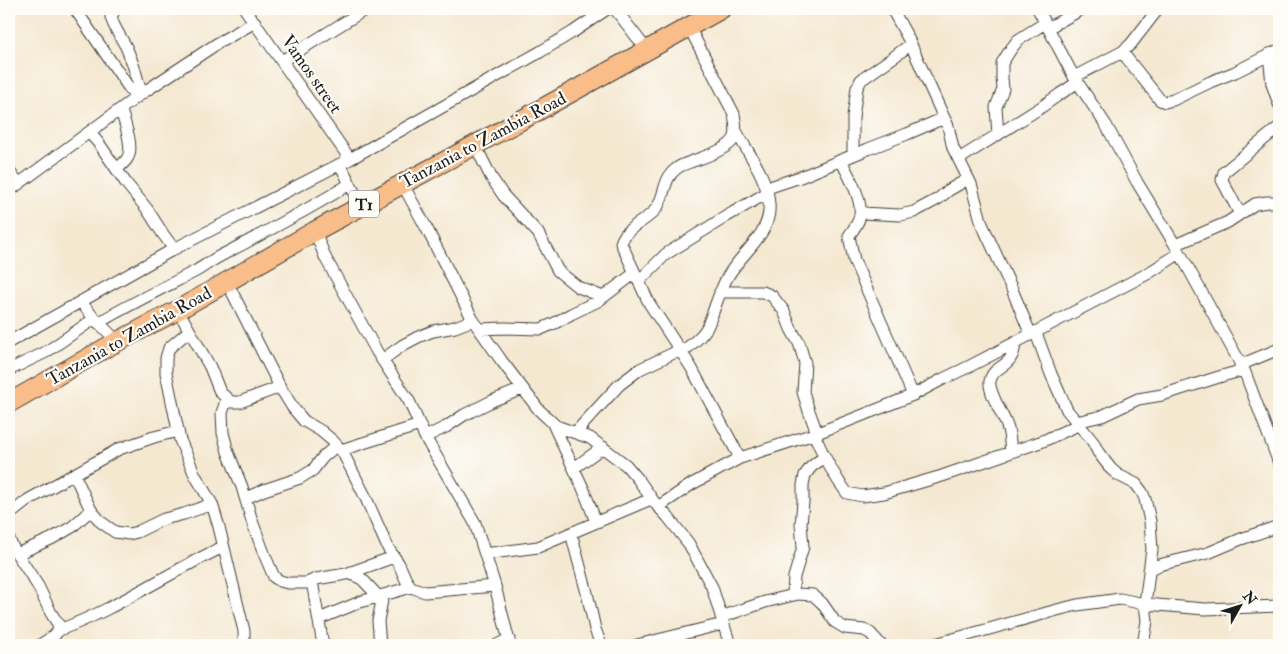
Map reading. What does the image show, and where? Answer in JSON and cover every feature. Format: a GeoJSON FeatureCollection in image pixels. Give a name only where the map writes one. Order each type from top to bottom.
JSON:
{"type":"FeatureCollection","features":[{"type":"Feature","properties":{"kind":"highway","name":"Tanzania to Zambia Road"},"geometry":{"type":"LineString","coordinates":[[9,402],[178,310],[315,231],[527,118],[721,9]]}},
{"type":"Feature","properties":{"kind":"street"},"geometry":{"type":"LineString","coordinates":[[75,9],[138,96]]}},
{"type":"Feature","properties":{"kind":"street"},"geometry":{"type":"LineString","coordinates":[[115,9],[111,17],[137,76],[138,96]]}},
{"type":"Feature","properties":{"kind":"street","name":"Vamos street"},"geometry":{"type":"LineString","coordinates":[[245,9],[282,61],[345,162],[350,184],[361,206]]}},
{"type":"Feature","properties":{"kind":"street"},"geometry":{"type":"LineString","coordinates":[[282,61],[366,9]]}},
{"type":"Feature","properties":{"kind":"street"},"geometry":{"type":"LineString","coordinates":[[9,342],[174,249],[345,162],[540,52],[607,9]]}},
{"type":"Feature","properties":{"kind":"street"},"geometry":{"type":"LineString","coordinates":[[616,9],[647,50]]}},
{"type":"Feature","properties":{"kind":"street"},"geometry":{"type":"LineString","coordinates":[[892,9],[911,44],[948,126],[954,148],[971,184],[982,224],[1067,410],[1093,442],[1110,469],[1136,484],[1142,492],[1150,521],[1152,550],[1145,604],[1147,621],[1143,645]]}},
{"type":"Feature","properties":{"kind":"street"},"geometry":{"type":"LineString","coordinates":[[1038,9],[1076,80],[1106,125],[1137,182],[1178,249],[1242,368],[1279,463]]}},
{"type":"Feature","properties":{"kind":"street"},"geometry":{"type":"LineString","coordinates":[[998,134],[996,107],[1003,90],[1002,63],[1018,40],[1082,9]]}},
{"type":"Feature","properties":{"kind":"street"},"geometry":{"type":"LineString","coordinates":[[959,159],[1040,108],[1076,80],[1122,52],[1131,44],[1155,13]]}},
{"type":"Feature","properties":{"kind":"street"},"geometry":{"type":"LineString","coordinates":[[9,171],[13,187],[138,96],[218,43],[255,22]]}},
{"type":"Feature","properties":{"kind":"street"},"geometry":{"type":"LineString","coordinates":[[689,27],[734,114],[735,136],[731,143],[723,148],[676,168],[670,175],[657,208],[648,217],[630,229],[623,236],[621,243],[649,303],[691,367],[740,458]]}},
{"type":"Feature","properties":{"kind":"street"},"geometry":{"type":"LineString","coordinates":[[853,155],[853,117],[857,88],[861,80],[911,44]]}},
{"type":"Feature","properties":{"kind":"street"},"geometry":{"type":"LineString","coordinates":[[1122,52],[1160,100],[1165,102],[1235,72],[1274,52]]}},
{"type":"Feature","properties":{"kind":"street"},"geometry":{"type":"LineString","coordinates":[[1274,52],[1272,84],[1279,104]]}},
{"type":"Feature","properties":{"kind":"street"},"geometry":{"type":"LineString","coordinates":[[117,169],[129,156],[130,146],[121,110]]}},
{"type":"Feature","properties":{"kind":"street"},"geometry":{"type":"LineString","coordinates":[[382,360],[403,345],[418,338],[455,327],[477,325],[541,329],[556,323],[598,301],[637,277],[666,254],[767,190],[944,118]]}},
{"type":"Feature","properties":{"kind":"street"},"geometry":{"type":"LineString","coordinates":[[1240,214],[1222,180],[1224,172],[1279,127]]}},
{"type":"Feature","properties":{"kind":"street"},"geometry":{"type":"LineString","coordinates":[[575,433],[619,385],[640,369],[681,351],[697,340],[707,328],[728,276],[738,261],[761,235],[770,205],[767,190],[736,131]]}},
{"type":"Feature","properties":{"kind":"street"},"geometry":{"type":"LineString","coordinates":[[88,132],[100,145],[174,249]]}},
{"type":"Feature","properties":{"kind":"street"},"geometry":{"type":"LineString","coordinates":[[475,145],[491,177],[503,195],[538,233],[558,271],[578,287],[603,297]]}},
{"type":"Feature","properties":{"kind":"street"},"geometry":{"type":"LineString","coordinates":[[841,160],[854,186],[861,212],[859,221],[849,236],[854,260],[913,395]]}},
{"type":"Feature","properties":{"kind":"street"},"geometry":{"type":"LineString","coordinates":[[861,212],[900,215],[914,212],[968,179]]}},
{"type":"Feature","properties":{"kind":"street"},"geometry":{"type":"LineString","coordinates":[[9,370],[46,352],[96,321],[198,270],[223,254],[350,184]]}},
{"type":"Feature","properties":{"kind":"street"},"geometry":{"type":"LineString","coordinates":[[402,184],[477,325],[522,389],[539,410],[556,426],[590,438],[626,465],[689,544],[712,587],[730,645]]}},
{"type":"Feature","properties":{"kind":"street"},"geometry":{"type":"LineString","coordinates":[[485,554],[538,546],[571,534],[596,522],[655,503],[740,458],[816,433],[913,395],[1147,274],[1178,249],[1228,222],[1254,204],[1279,202]]}},
{"type":"Feature","properties":{"kind":"street"},"geometry":{"type":"LineString","coordinates":[[315,231],[325,258],[382,360],[409,401],[425,437],[475,523],[510,642],[497,645]]}},
{"type":"Feature","properties":{"kind":"street"},"geometry":{"type":"LineString","coordinates":[[227,282],[280,387],[293,408],[304,421],[321,431],[339,448],[365,496],[388,548],[400,564],[406,580],[412,587],[425,592],[494,586]]}},
{"type":"Feature","properties":{"kind":"street"},"geometry":{"type":"LineString","coordinates":[[720,292],[763,292],[772,296],[784,311],[799,344],[805,364],[803,392],[824,457],[837,481],[847,493],[862,496],[884,493],[934,479],[1043,441],[1077,424],[1102,416],[1138,400],[1162,395],[1242,368],[1279,349]]}},
{"type":"Feature","properties":{"kind":"street"},"geometry":{"type":"LineString","coordinates":[[81,302],[96,321],[118,342]]}},
{"type":"Feature","properties":{"kind":"street"},"geometry":{"type":"LineString","coordinates":[[178,310],[210,367],[220,392],[231,402],[240,402],[280,387]]}},
{"type":"Feature","properties":{"kind":"street"},"geometry":{"type":"LineString","coordinates":[[189,331],[169,348],[166,358],[166,372],[178,431],[185,453],[212,504],[219,527],[244,631],[244,645]]}},
{"type":"Feature","properties":{"kind":"street"},"geometry":{"type":"LineString","coordinates":[[1011,452],[1008,430],[990,386],[994,372],[1013,356],[1015,343]]}},
{"type":"Feature","properties":{"kind":"street"},"geometry":{"type":"LineString","coordinates":[[425,437],[492,401],[522,389]]}},
{"type":"Feature","properties":{"kind":"street"},"geometry":{"type":"LineString","coordinates":[[227,398],[222,413],[223,433],[228,452],[246,498],[252,522],[274,577],[288,583],[307,583],[394,557]]}},
{"type":"Feature","properties":{"kind":"street"},"geometry":{"type":"LineString","coordinates":[[554,424],[596,522]]}},
{"type":"Feature","properties":{"kind":"street"},"geometry":{"type":"LineString","coordinates":[[246,498],[300,478],[313,470],[323,457],[339,448],[420,425]]}},
{"type":"Feature","properties":{"kind":"street"},"geometry":{"type":"LineString","coordinates":[[9,515],[28,500],[119,449],[178,431]]}},
{"type":"Feature","properties":{"kind":"street"},"geometry":{"type":"LineString","coordinates":[[574,468],[603,447]]}},
{"type":"Feature","properties":{"kind":"street"},"geometry":{"type":"LineString","coordinates":[[793,595],[794,578],[803,547],[801,524],[804,502],[804,475],[824,457]]}},
{"type":"Feature","properties":{"kind":"street"},"geometry":{"type":"LineString","coordinates":[[74,474],[91,510],[101,522],[115,532],[128,534],[137,532],[164,519],[212,504]]}},
{"type":"Feature","properties":{"kind":"street"},"geometry":{"type":"LineString","coordinates":[[59,630],[58,624],[51,614],[38,586],[11,546],[51,539],[72,527],[91,510]]}},
{"type":"Feature","properties":{"kind":"street"},"geometry":{"type":"LineString","coordinates":[[1149,570],[1159,565],[1208,553],[1279,526]]}},
{"type":"Feature","properties":{"kind":"street"},"geometry":{"type":"LineString","coordinates":[[571,534],[595,629],[601,645]]}},
{"type":"Feature","properties":{"kind":"street"},"geometry":{"type":"LineString","coordinates":[[40,645],[54,636],[59,630],[98,614],[223,547]]}},
{"type":"Feature","properties":{"kind":"street"},"geometry":{"type":"LineString","coordinates":[[349,572],[362,579],[381,596]]}},
{"type":"Feature","properties":{"kind":"street"},"geometry":{"type":"LineString","coordinates":[[312,581],[323,645]]}},
{"type":"Feature","properties":{"kind":"street"},"geometry":{"type":"LineString","coordinates":[[319,619],[360,602],[412,587]]}},
{"type":"Feature","properties":{"kind":"street"},"geometry":{"type":"LineString","coordinates":[[638,645],[722,621],[765,602],[798,594],[813,595],[822,602],[835,622],[845,628],[864,630],[870,633],[873,641],[881,645]]}},
{"type":"Feature","properties":{"kind":"street"},"geometry":{"type":"LineString","coordinates":[[380,645],[378,621],[381,596]]}},
{"type":"Feature","properties":{"kind":"street"},"geometry":{"type":"LineString","coordinates":[[932,645],[1077,605],[1120,599],[1145,604],[1205,609],[1279,606]]}}]}
